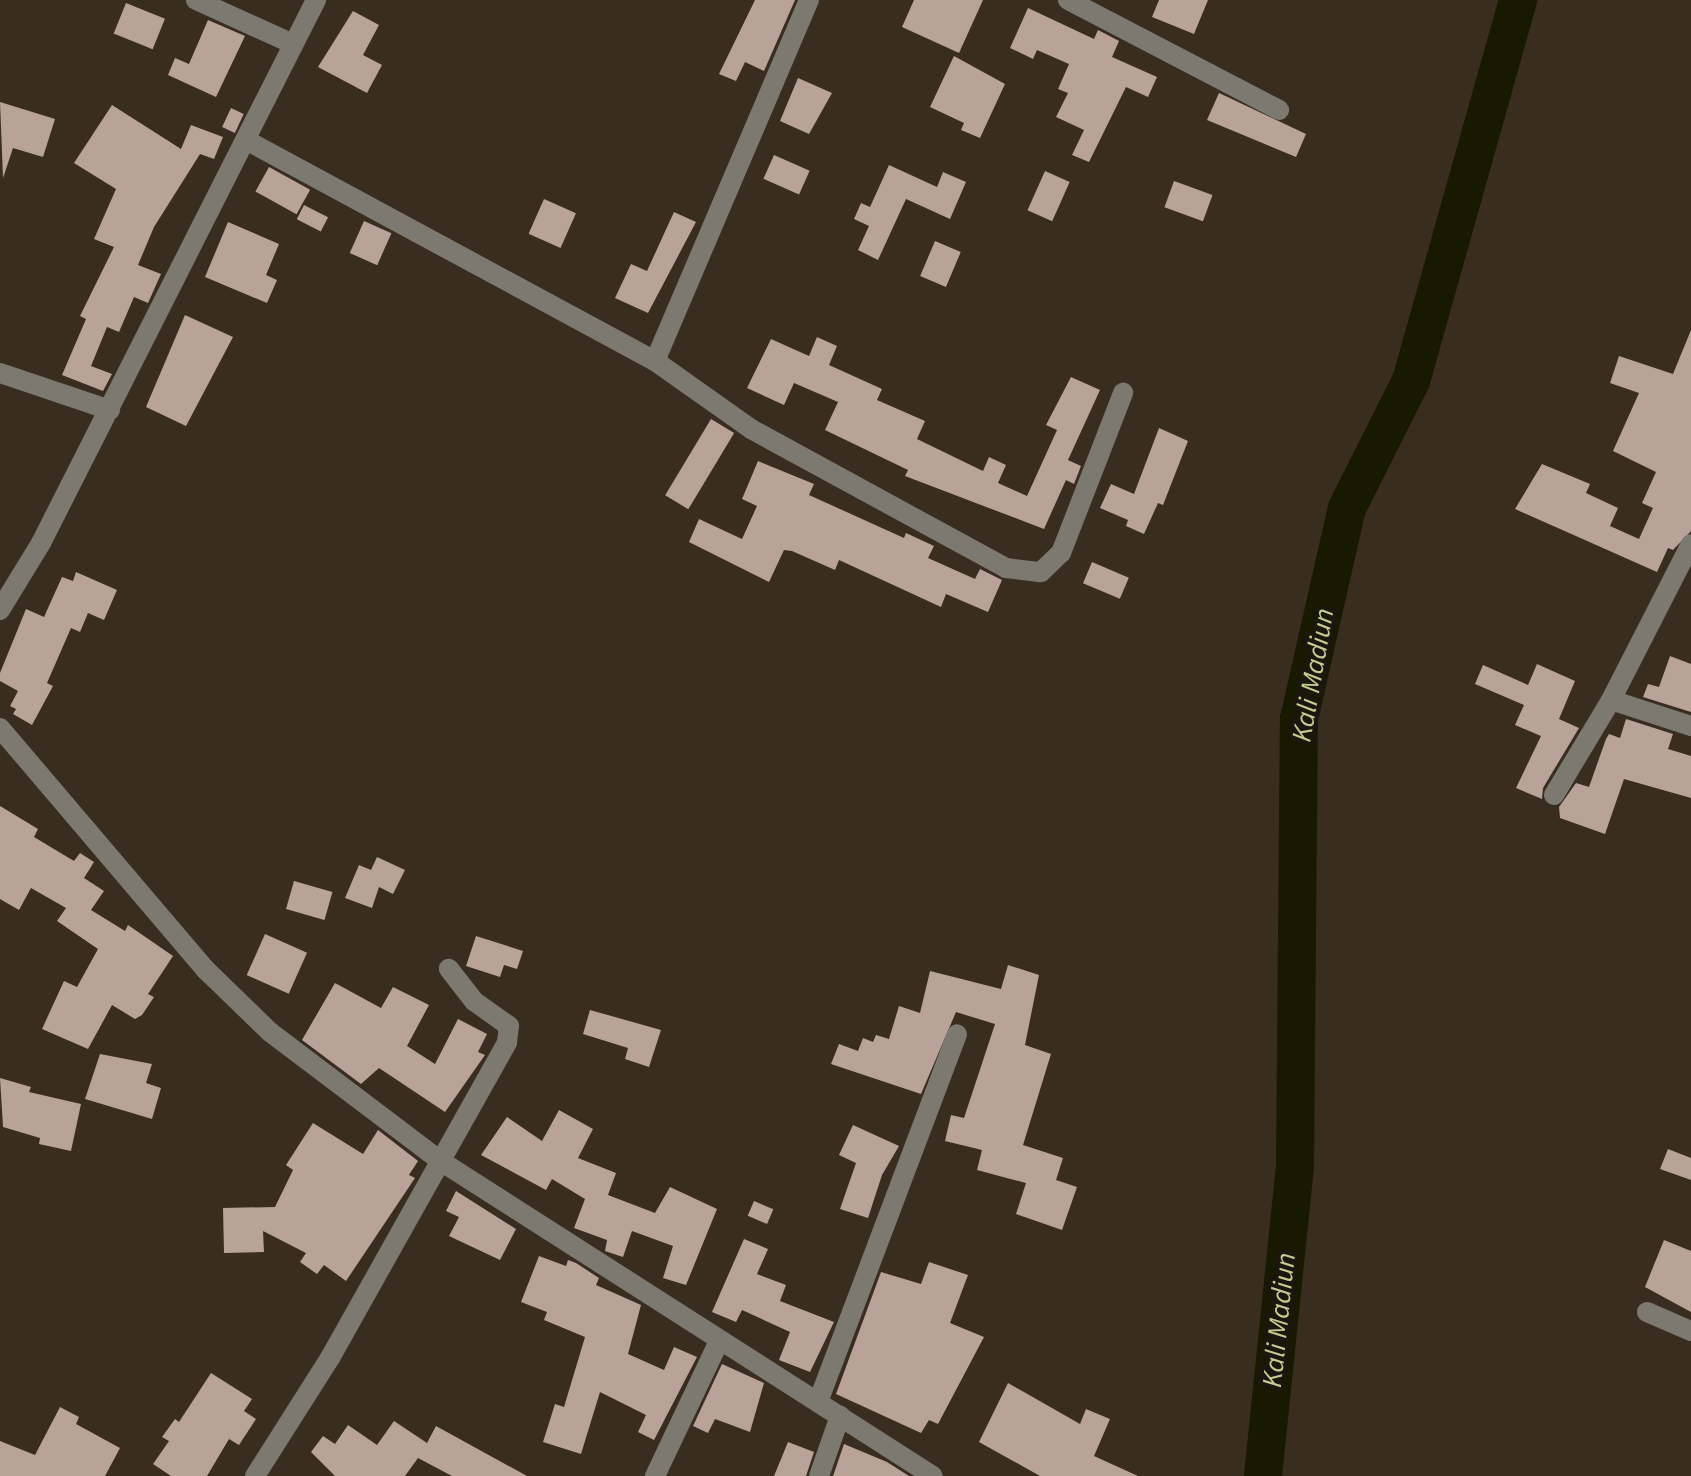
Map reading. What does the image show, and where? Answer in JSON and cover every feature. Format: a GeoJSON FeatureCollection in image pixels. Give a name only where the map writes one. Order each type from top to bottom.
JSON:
{"type":"FeatureCollection","features":[{"type":"Feature","properties":{"kind":"street"},"geometry":{"type":"LineString","coordinates":[[196,0],[293,44]]}},
{"type":"Feature","properties":{"kind":"street"},"geometry":{"type":"LineString","coordinates":[[0,610],[110,410],[316,0]]}},
{"type":"Feature","properties":{"kind":"street"},"geometry":{"type":"LineString","coordinates":[[655,361],[809,0]]}},
{"type":"Feature","properties":{"kind":"street"},"geometry":{"type":"LineString","coordinates":[[1068,0],[1279,110]]}},
{"type":"Feature","properties":{"kind":"street"},"geometry":{"type":"LineString","coordinates":[[246,140],[655,361],[751,429],[993,561],[1023,572],[1041,572],[1061,553],[1123,393]]}},
{"type":"Feature","properties":{"kind":"street"},"geometry":{"type":"LineString","coordinates":[[0,373],[110,410]]}},
{"type":"Feature","properties":{"kind":"street"},"geometry":{"type":"LineString","coordinates":[[1554,795],[1611,700],[1691,544]]}},
{"type":"Feature","properties":{"kind":"street"},"geometry":{"type":"LineString","coordinates":[[1611,700],[1691,726]]}},
{"type":"Feature","properties":{"kind":"street"},"geometry":{"type":"LineString","coordinates":[[0,728],[206,970],[270,1032],[439,1160],[933,1476]]}},
{"type":"Feature","properties":{"kind":"street"},"geometry":{"type":"LineString","coordinates":[[255,1476],[330,1358],[509,1032],[503,1020],[474,1001],[449,969]]}},
{"type":"Feature","properties":{"kind":"street"},"geometry":{"type":"LineString","coordinates":[[818,1402],[957,1034]]}},
{"type":"Feature","properties":{"kind":"street"},"geometry":{"type":"LineString","coordinates":[[1647,1312],[1691,1331]]}},
{"type":"Feature","properties":{"kind":"street"},"geometry":{"type":"LineString","coordinates":[[655,1476],[719,1341]]}},
{"type":"Feature","properties":{"kind":"street"},"geometry":{"type":"LineString","coordinates":[[819,1476],[840,1416]]}},
{"type":"Feature","properties":{"kind":"building"},"geometry":{"type":"Polygon","coordinates":[[[755,0],[795,0],[764,71],[745,62],[736,81],[719,74],[755,0]]]}},
{"type":"Feature","properties":{"kind":"building"},"geometry":{"type":"Polygon","coordinates":[[[914,0],[983,0],[959,53],[902,27],[914,0]]]}},
{"type":"Feature","properties":{"kind":"building"},"geometry":{"type":"Polygon","coordinates":[[[1159,0],[1208,0],[1194,34],[1152,17],[1159,0]]]}},
{"type":"Feature","properties":{"kind":"building"},"geometry":{"type":"Polygon","coordinates":[[[126,3],[165,19],[153,49],[114,34],[126,3]]]}},
{"type":"Feature","properties":{"kind":"building"},"geometry":{"type":"Polygon","coordinates":[[[1028,8],[1094,39],[1098,30],[1119,41],[1112,57],[1157,77],[1148,97],[1126,87],[1089,162],[1072,155],[1084,130],[1056,117],[1068,93],[1058,89],[1069,64],[1037,50],[1033,59],[1010,48],[1028,8]]]}},
{"type":"Feature","properties":{"kind":"building"},"geometry":{"type":"Polygon","coordinates":[[[353,11],[379,25],[363,55],[382,65],[367,93],[318,67],[353,11]]]}},
{"type":"Feature","properties":{"kind":"building"},"geometry":{"type":"Polygon","coordinates":[[[208,20],[245,36],[216,97],[168,75],[175,58],[189,64],[208,20]]]}},
{"type":"Feature","properties":{"kind":"building"},"geometry":{"type":"Polygon","coordinates":[[[954,56],[1005,84],[980,138],[961,130],[964,123],[930,107],[954,56]]]}},
{"type":"Feature","properties":{"kind":"building"},"geometry":{"type":"Polygon","coordinates":[[[798,78],[832,93],[809,134],[780,121],[798,78]]]}},
{"type":"Feature","properties":{"kind":"building"},"geometry":{"type":"Polygon","coordinates":[[[1219,93],[1306,134],[1296,157],[1207,120],[1219,93]]]}},
{"type":"Feature","properties":{"kind":"building"},"geometry":{"type":"Polygon","coordinates":[[[0,102],[55,119],[43,157],[13,148],[3,178],[0,102]]]}},
{"type":"Feature","properties":{"kind":"building"},"geometry":{"type":"Polygon","coordinates":[[[112,105],[181,149],[191,125],[223,137],[214,159],[200,154],[154,227],[138,265],[161,274],[148,303],[134,297],[119,332],[107,327],[91,366],[112,374],[103,391],[62,375],[86,319],[80,316],[114,247],[94,239],[116,189],[74,163],[112,105]]]}},
{"type":"Feature","properties":{"kind":"building"},"geometry":{"type":"Polygon","coordinates":[[[231,108],[244,114],[235,133],[222,127],[231,108]]]}},
{"type":"Feature","properties":{"kind":"building"},"geometry":{"type":"Polygon","coordinates":[[[774,155],[810,171],[799,195],[763,179],[774,155]]]}},
{"type":"Feature","properties":{"kind":"building"},"geometry":{"type":"Polygon","coordinates":[[[889,165],[937,187],[943,172],[966,182],[950,219],[906,199],[878,260],[858,250],[869,226],[854,219],[861,203],[870,207],[889,165]]]}},
{"type":"Feature","properties":{"kind":"building"},"geometry":{"type":"Polygon","coordinates":[[[269,167],[310,190],[297,214],[255,191],[269,167]]]}},
{"type":"Feature","properties":{"kind":"building"},"geometry":{"type":"Polygon","coordinates":[[[1045,171],[1070,182],[1052,221],[1028,210],[1045,171]]]}},
{"type":"Feature","properties":{"kind":"building"},"geometry":{"type":"Polygon","coordinates":[[[1174,181],[1213,195],[1203,221],[1164,207],[1174,181]]]}},
{"type":"Feature","properties":{"kind":"building"},"geometry":{"type":"Polygon","coordinates":[[[544,199],[576,213],[561,248],[529,234],[544,199]]]}},
{"type":"Feature","properties":{"kind":"building"},"geometry":{"type":"Polygon","coordinates":[[[304,205],[328,217],[321,232],[297,219],[304,205]]]}},
{"type":"Feature","properties":{"kind":"building"},"geometry":{"type":"Polygon","coordinates":[[[674,212],[696,222],[648,313],[615,298],[631,264],[647,271],[674,212]]]}},
{"type":"Feature","properties":{"kind":"building"},"geometry":{"type":"Polygon","coordinates":[[[364,221],[391,233],[377,265],[350,253],[364,221]]]}},
{"type":"Feature","properties":{"kind":"building"},"geometry":{"type":"Polygon","coordinates":[[[228,222],[279,244],[266,275],[277,280],[267,303],[205,277],[228,222]]]}},
{"type":"Feature","properties":{"kind":"building"},"geometry":{"type":"Polygon","coordinates":[[[935,241],[961,252],[946,287],[920,276],[935,241]]]}},
{"type":"Feature","properties":{"kind":"building"},"geometry":{"type":"Polygon","coordinates":[[[185,315],[233,337],[186,426],[146,407],[185,315]]]}},
{"type":"Feature","properties":{"kind":"building"},"geometry":{"type":"Polygon","coordinates":[[[1691,330],[1691,531],[1673,550],[1668,548],[1657,572],[1515,509],[1542,464],[1590,484],[1586,493],[1618,508],[1610,526],[1639,539],[1653,508],[1642,503],[1656,472],[1613,451],[1639,393],[1610,383],[1619,356],[1673,374],[1691,330]]]}},
{"type":"Feature","properties":{"kind":"building"},"geometry":{"type":"Polygon","coordinates":[[[817,337],[837,346],[829,365],[882,389],[877,400],[925,421],[917,439],[983,471],[989,457],[1006,465],[998,483],[1027,496],[1057,430],[1046,425],[1071,377],[1100,390],[1068,460],[1081,466],[1074,484],[1066,480],[1044,529],[905,476],[908,470],[825,430],[838,402],[794,383],[784,405],[747,388],[771,339],[809,356],[817,337]]]}},
{"type":"Feature","properties":{"kind":"building"},"geometry":{"type":"Polygon","coordinates":[[[711,419],[734,433],[688,509],[665,495],[711,419]]]}},
{"type":"Feature","properties":{"kind":"building"},"geometry":{"type":"Polygon","coordinates":[[[1159,428],[1188,441],[1163,505],[1158,503],[1144,534],[1126,526],[1128,520],[1100,508],[1111,484],[1134,494],[1159,428]]]}},
{"type":"Feature","properties":{"kind":"building"},"geometry":{"type":"Polygon","coordinates":[[[758,461],[814,484],[809,495],[904,538],[906,533],[934,546],[928,558],[975,579],[980,569],[1002,580],[988,612],[946,594],[941,607],[839,560],[835,570],[792,551],[784,550],[769,582],[689,542],[699,519],[742,539],[757,506],[742,499],[758,461]]]}},
{"type":"Feature","properties":{"kind":"building"},"geometry":{"type":"Polygon","coordinates":[[[1092,562],[1129,578],[1120,599],[1083,583],[1092,562]]]}},
{"type":"Feature","properties":{"kind":"building"},"geometry":{"type":"Polygon","coordinates":[[[76,572],[117,590],[104,620],[88,613],[80,632],[71,628],[47,683],[53,686],[32,725],[13,714],[16,709],[10,706],[18,691],[0,681],[0,673],[26,609],[44,617],[62,577],[73,581],[76,572]]]}},
{"type":"Feature","properties":{"kind":"building"},"geometry":{"type":"Polygon","coordinates":[[[1670,656],[1691,664],[1691,712],[1643,697],[1648,684],[1659,687],[1670,656]]]}},
{"type":"Feature","properties":{"kind":"building"},"geometry":{"type":"Polygon","coordinates":[[[1537,664],[1575,681],[1559,719],[1579,728],[1543,788],[1542,799],[1516,788],[1541,736],[1515,725],[1524,705],[1475,684],[1483,665],[1528,685],[1537,664]]]}},
{"type":"Feature","properties":{"kind":"building"},"geometry":{"type":"Polygon","coordinates":[[[1626,719],[1673,734],[1668,749],[1691,756],[1691,798],[1624,779],[1605,834],[1560,818],[1559,807],[1576,783],[1589,787],[1606,739],[1609,734],[1620,738],[1626,719]]]}},
{"type":"Feature","properties":{"kind":"building"},"geometry":{"type":"Polygon","coordinates":[[[0,806],[38,829],[34,837],[74,861],[80,853],[94,862],[84,878],[104,891],[91,910],[125,931],[128,925],[173,956],[148,994],[154,997],[142,1015],[135,1019],[112,1005],[88,1049],[42,1029],[64,981],[77,987],[98,949],[57,921],[66,908],[31,888],[19,910],[0,899],[0,806]]]}},
{"type":"Feature","properties":{"kind":"building"},"geometry":{"type":"Polygon","coordinates":[[[377,857],[405,870],[393,894],[379,887],[372,908],[345,898],[359,865],[371,870],[377,857]]]}},
{"type":"Feature","properties":{"kind":"building"},"geometry":{"type":"Polygon","coordinates":[[[294,881],[332,892],[324,920],[286,909],[294,881]]]}},
{"type":"Feature","properties":{"kind":"building"},"geometry":{"type":"Polygon","coordinates":[[[265,934],[307,953],[289,994],[247,975],[265,934]]]}},
{"type":"Feature","properties":{"kind":"building"},"geometry":{"type":"Polygon","coordinates":[[[476,936],[523,951],[517,969],[504,965],[500,977],[466,966],[476,936]]]}},
{"type":"Feature","properties":{"kind":"building"},"geometry":{"type":"Polygon","coordinates":[[[1008,965],[1039,975],[1025,1045],[1051,1054],[1023,1145],[1063,1158],[1056,1180],[1077,1187],[1062,1230],[1016,1214],[1026,1183],[977,1170],[982,1150],[945,1141],[951,1115],[964,1118],[995,1024],[956,1012],[921,1094],[831,1064],[839,1044],[858,1051],[863,1038],[873,1042],[876,1035],[889,1039],[899,1006],[920,1013],[930,971],[1001,989],[1008,965]]]}},
{"type":"Feature","properties":{"kind":"building"},"geometry":{"type":"Polygon","coordinates":[[[335,983],[381,1008],[393,987],[429,1005],[407,1046],[435,1064],[458,1019],[487,1034],[478,1052],[485,1055],[445,1112],[379,1068],[361,1084],[302,1040],[335,983]]]}},
{"type":"Feature","properties":{"kind":"building"},"geometry":{"type":"Polygon","coordinates":[[[590,1010],[661,1030],[649,1067],[625,1059],[628,1048],[583,1034],[590,1010]]]}},
{"type":"Feature","properties":{"kind":"building"},"geometry":{"type":"Polygon","coordinates":[[[100,1054],[152,1064],[146,1083],[161,1088],[152,1119],[85,1099],[100,1054]]]}},
{"type":"Feature","properties":{"kind":"building"},"geometry":{"type":"Polygon","coordinates":[[[0,1078],[31,1087],[29,1092],[81,1104],[71,1151],[39,1144],[40,1138],[3,1127],[0,1078]]]}},
{"type":"Feature","properties":{"kind":"building"},"geometry":{"type":"Polygon","coordinates":[[[559,1110],[593,1129],[578,1158],[616,1173],[608,1195],[655,1213],[670,1187],[717,1209],[686,1285],[663,1278],[673,1246],[632,1231],[623,1257],[605,1251],[607,1240],[574,1228],[585,1199],[552,1179],[546,1190],[481,1155],[507,1117],[542,1141],[559,1110]]]}},
{"type":"Feature","properties":{"kind":"building"},"geometry":{"type":"Polygon","coordinates":[[[313,1123],[363,1154],[378,1130],[418,1161],[409,1175],[415,1178],[346,1281],[324,1265],[317,1274],[300,1262],[306,1253],[263,1231],[264,1252],[224,1253],[223,1208],[275,1207],[293,1170],[286,1165],[313,1123]]]}},
{"type":"Feature","properties":{"kind":"building"},"geometry":{"type":"Polygon","coordinates":[[[853,1125],[899,1146],[882,1175],[868,1218],[840,1209],[856,1163],[839,1155],[853,1125]]]}},
{"type":"Feature","properties":{"kind":"building"},"geometry":{"type":"Polygon","coordinates":[[[1668,1149],[1691,1158],[1691,1180],[1660,1169],[1668,1149]]]}},
{"type":"Feature","properties":{"kind":"building"},"geometry":{"type":"Polygon","coordinates":[[[456,1191],[516,1229],[500,1260],[449,1236],[459,1217],[446,1211],[456,1191]]]}},
{"type":"Feature","properties":{"kind":"building"},"geometry":{"type":"Polygon","coordinates":[[[754,1201],[773,1209],[767,1224],[748,1216],[754,1201]]]}},
{"type":"Feature","properties":{"kind":"building"},"geometry":{"type":"Polygon","coordinates":[[[744,1239],[768,1249],[757,1274],[786,1285],[780,1301],[834,1322],[810,1372],[779,1360],[790,1332],[742,1310],[736,1322],[712,1312],[744,1239]]]}},
{"type":"Feature","properties":{"kind":"building"},"geometry":{"type":"Polygon","coordinates":[[[1664,1240],[1691,1251],[1691,1312],[1645,1287],[1664,1240]]]}},
{"type":"Feature","properties":{"kind":"building"},"geometry":{"type":"Polygon","coordinates":[[[539,1256],[566,1266],[568,1260],[576,1263],[599,1278],[596,1285],[641,1305],[628,1354],[664,1370],[674,1347],[697,1357],[654,1440],[638,1432],[646,1415],[600,1392],[581,1454],[543,1442],[555,1404],[564,1407],[585,1337],[544,1320],[547,1312],[521,1302],[539,1256]]]}},
{"type":"Feature","properties":{"kind":"building"},"geometry":{"type":"Polygon","coordinates":[[[929,1262],[968,1275],[950,1323],[984,1337],[938,1424],[929,1420],[921,1433],[836,1394],[881,1272],[921,1284],[929,1262]]]}},
{"type":"Feature","properties":{"kind":"building"},"geometry":{"type":"Polygon","coordinates":[[[722,1364],[764,1383],[750,1432],[715,1419],[708,1433],[693,1426],[722,1364]]]}},
{"type":"Feature","properties":{"kind":"building"},"geometry":{"type":"Polygon","coordinates":[[[211,1373],[252,1399],[244,1411],[256,1419],[239,1445],[229,1439],[207,1476],[171,1476],[153,1464],[169,1441],[162,1437],[175,1419],[179,1422],[211,1373]]]}},
{"type":"Feature","properties":{"kind":"building"},"geometry":{"type":"Polygon","coordinates":[[[1008,1383],[1080,1424],[1086,1409],[1110,1419],[1094,1456],[1138,1476],[1040,1476],[979,1442],[1008,1383]]]}},
{"type":"Feature","properties":{"kind":"building"},"geometry":{"type":"Polygon","coordinates":[[[60,1407],[79,1417],[76,1424],[120,1448],[105,1476],[0,1476],[0,1441],[35,1455],[60,1407]]]}},
{"type":"Feature","properties":{"kind":"building"},"geometry":{"type":"Polygon","coordinates":[[[394,1421],[427,1443],[436,1426],[527,1476],[452,1476],[418,1458],[405,1476],[335,1476],[311,1452],[323,1436],[335,1444],[348,1425],[377,1445],[394,1421]]]}},
{"type":"Feature","properties":{"kind":"building"},"geometry":{"type":"Polygon","coordinates":[[[788,1442],[814,1452],[806,1476],[774,1476],[788,1442]]]}},
{"type":"Feature","properties":{"kind":"building"},"geometry":{"type":"Polygon","coordinates":[[[844,1444],[887,1462],[909,1476],[833,1476],[844,1444]]]}},
{"type":"Feature","properties":{"kind":"waterway","name":"Kali Madiun"},"geometry":{"type":"LineString","coordinates":[[1263,1476],[1295,1165],[1299,719],[1347,508],[1411,381],[1518,0]]}}]}
